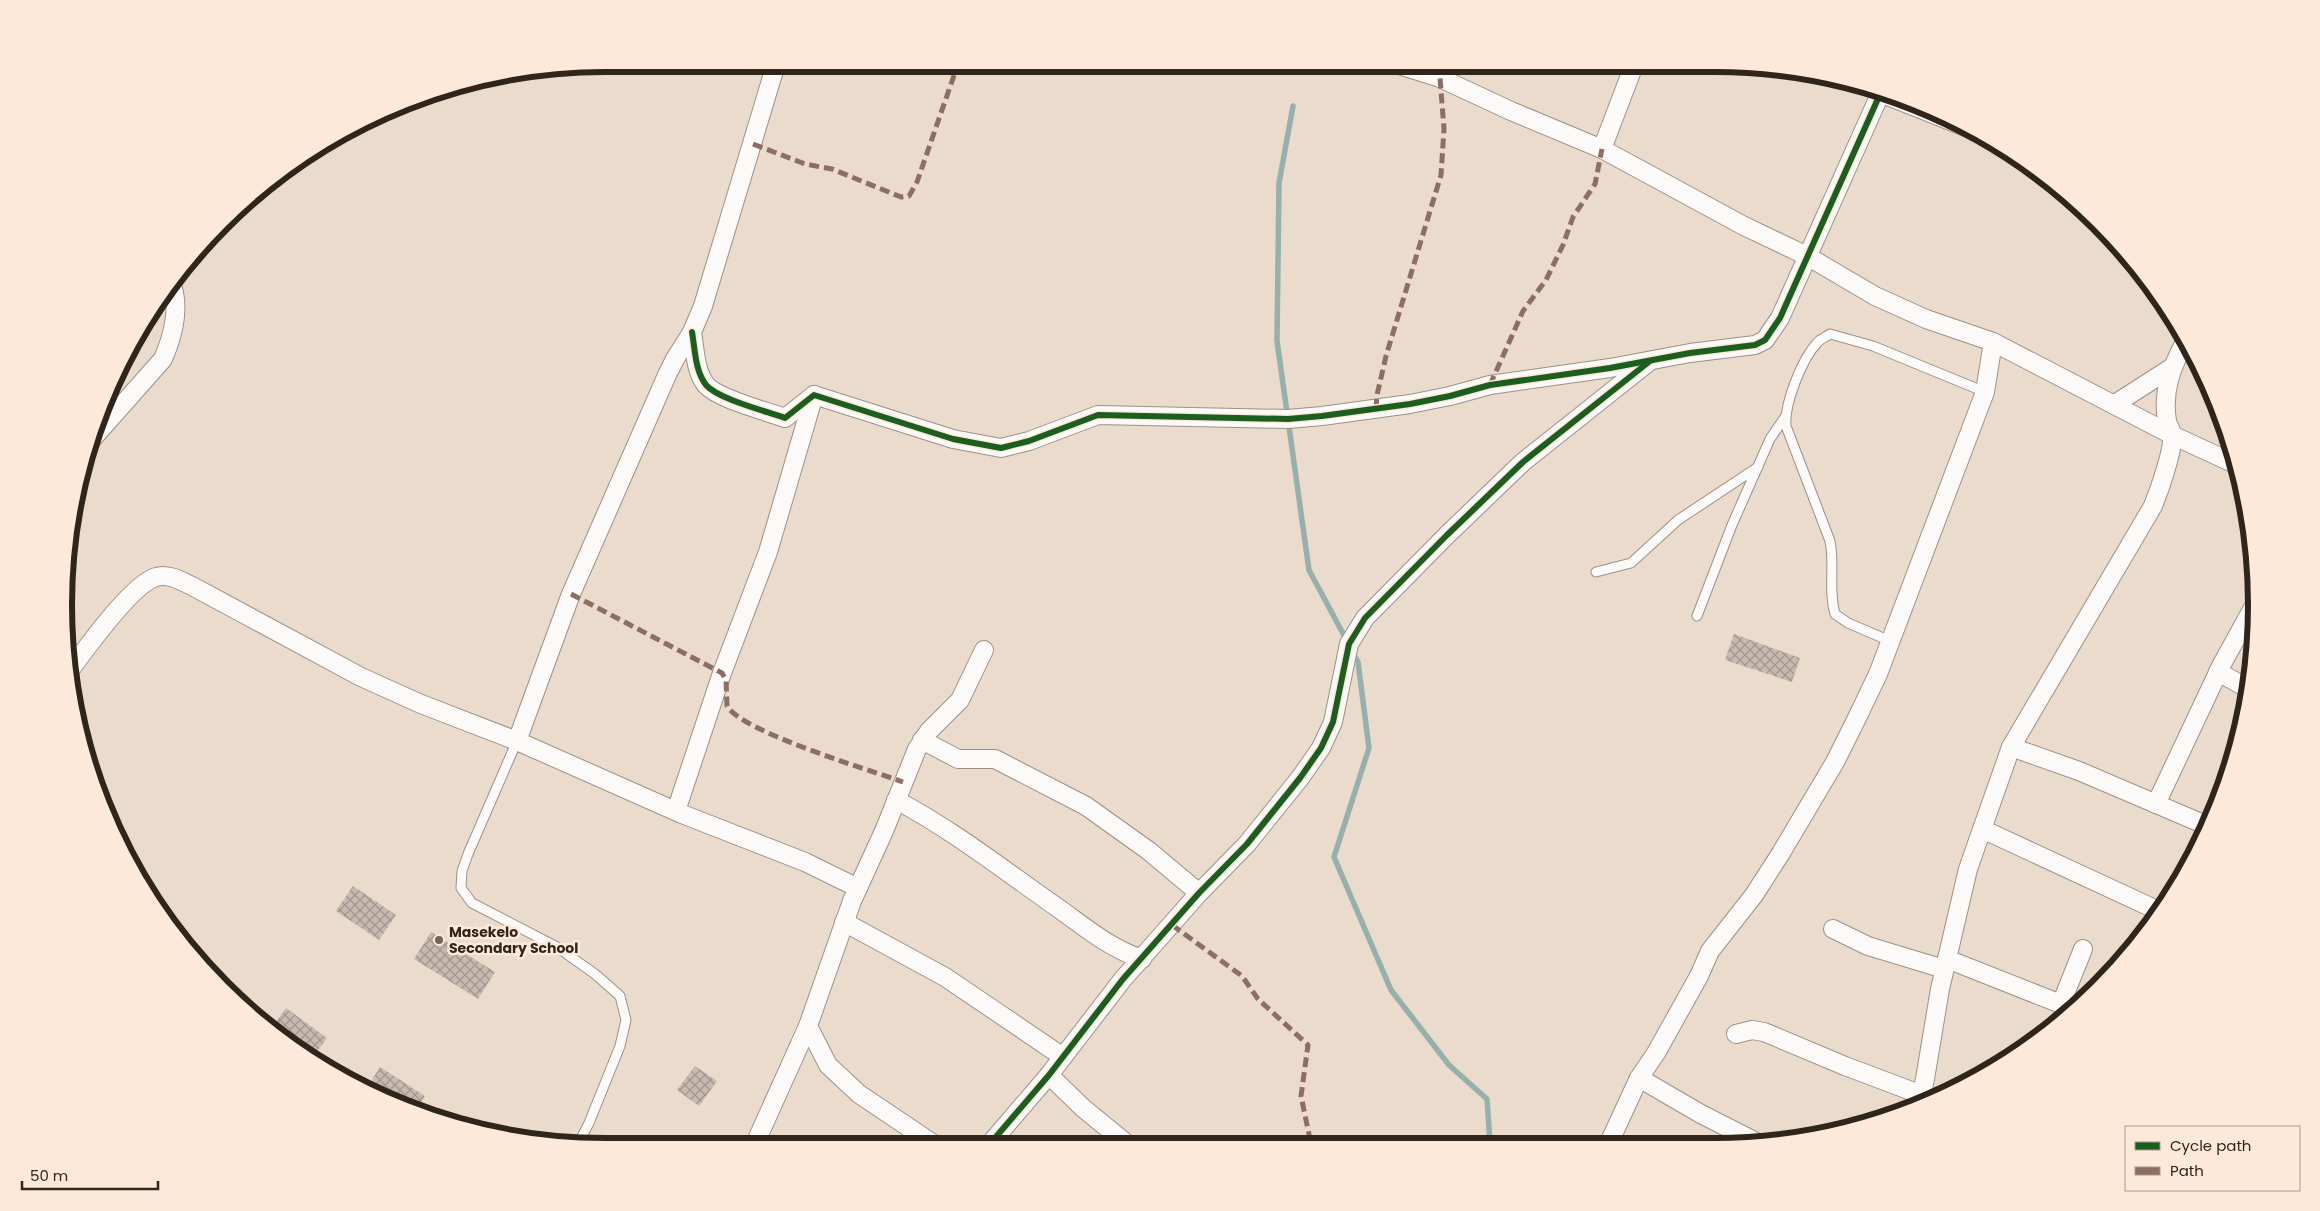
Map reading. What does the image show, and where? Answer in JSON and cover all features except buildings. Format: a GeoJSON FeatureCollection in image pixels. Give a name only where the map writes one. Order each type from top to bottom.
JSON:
{"type":"FeatureCollection","features":[{"type":"Feature","properties":{"kind":"street"},"geometry":{"type":"LineString","coordinates":[[516,741],[570,594],[675,359],[692,332],[710,287],[774,72]]}},
{"type":"Feature","properties":{"kind":"street"},"geometry":{"type":"LineString","coordinates":[[1445,72],[1510,111],[1602,149],[1744,226],[1806,256],[1875,296],[1926,319],[1993,342],[2172,435],[2227,460]]}},
{"type":"Feature","properties":{"kind":"street"},"geometry":{"type":"LineString","coordinates":[[1602,149],[1631,72]]}},
{"type":"Feature","properties":{"kind":"street"},"geometry":{"type":"LineString","coordinates":[[814,395],[953,439],[1001,448],[1029,441],[1098,415],[1136,414],[1243,419],[1322,416],[1410,404],[1490,385],[1610,368],[1652,359],[1755,346],[1765,340],[1780,318],[1806,256],[1878,99]]}},
{"type":"Feature","properties":{"kind":"street"},"geometry":{"type":"LineString","coordinates":[[104,425],[163,359],[176,314],[174,292]]}},
{"type":"Feature","properties":{"kind":"street"},"geometry":{"type":"LineString","coordinates":[[692,332],[700,372],[706,385],[712,390],[785,418],[814,395]]}},
{"type":"Feature","properties":{"kind":"street"},"geometry":{"type":"LineString","coordinates":[[1611,1138],[1638,1078],[1656,1053],[1700,976],[1710,951],[1754,895],[1835,762],[1860,713],[1890,641],[1984,392],[1993,342]]}},
{"type":"Feature","properties":{"kind":"street"},"geometry":{"type":"LineString","coordinates":[[1921,1097],[1946,964],[1968,869],[2011,747],[2153,506],[2162,484],[2172,435],[2167,420],[2166,407],[2171,368],[2181,349]]}},
{"type":"Feature","properties":{"kind":"street"},"geometry":{"type":"LineString","coordinates":[[995,1138],[1049,1075],[1103,1004],[1199,893],[1220,874],[1275,812],[1321,748],[1333,722],[1348,644],[1366,618],[1447,535],[1523,462],[1652,359]]}},
{"type":"Feature","properties":{"kind":"street"},"geometry":{"type":"LineString","coordinates":[[2115,404],[2171,368]]}},
{"type":"Feature","properties":{"kind":"street"},"geometry":{"type":"LineString","coordinates":[[676,811],[722,673],[768,552],[814,395]]}},
{"type":"Feature","properties":{"kind":"street"},"geometry":{"type":"LineString","coordinates":[[76,663],[134,592],[156,577],[169,576],[192,586],[361,677],[421,704],[516,741],[676,811],[805,862],[858,888]]}},
{"type":"Feature","properties":{"kind":"street"},"geometry":{"type":"LineString","coordinates":[[2156,804],[2218,672],[2247,618]]}},
{"type":"Feature","properties":{"kind":"street"},"geometry":{"type":"LineString","coordinates":[[758,1138],[808,1026],[844,922],[922,740],[960,700],[984,650]]}},
{"type":"Feature","properties":{"kind":"street"},"geometry":{"type":"LineString","coordinates":[[2218,672],[2241,685]]}},
{"type":"Feature","properties":{"kind":"street"},"geometry":{"type":"LineString","coordinates":[[922,740],[958,760],[995,759],[1086,806],[1149,851],[1199,893]]}},
{"type":"Feature","properties":{"kind":"street"},"geometry":{"type":"LineString","coordinates":[[2011,747],[2079,772],[2201,823]]}},
{"type":"Feature","properties":{"kind":"street"},"geometry":{"type":"LineString","coordinates":[[896,800],[922,814],[968,845],[1105,942],[1142,959]]}},
{"type":"Feature","properties":{"kind":"street"},"geometry":{"type":"LineString","coordinates":[[1982,830],[2153,908]]}},
{"type":"Feature","properties":{"kind":"street"},"geometry":{"type":"LineString","coordinates":[[844,922],[945,977],[1063,1057]]}},
{"type":"Feature","properties":{"kind":"street"},"geometry":{"type":"LineString","coordinates":[[1833,929],[1868,946],[1946,964],[2066,1006],[2083,949]]}},
{"type":"Feature","properties":{"kind":"street"},"geometry":{"type":"LineString","coordinates":[[808,1026],[828,1065],[859,1094],[925,1138]]}},
{"type":"Feature","properties":{"kind":"street"},"geometry":{"type":"LineString","coordinates":[[1736,1034],[1752,1030],[1764,1032],[1845,1066],[1916,1099]]}},
{"type":"Feature","properties":{"kind":"street"},"geometry":{"type":"LineString","coordinates":[[1049,1075],[1083,1108],[1120,1138]]}},
{"type":"Feature","properties":{"kind":"street"},"geometry":{"type":"LineString","coordinates":[[1638,1078],[1746,1137]]}},
{"type":"Feature","properties":{"kind":"lane"},"geometry":{"type":"LineString","coordinates":[[1697,616],[1732,525],[1770,439],[1785,417],[1802,367],[1818,341],[1830,334],[1872,346],[1984,392]]}},
{"type":"Feature","properties":{"kind":"lane"},"geometry":{"type":"LineString","coordinates":[[1785,417],[1786,426],[1830,541],[1833,555],[1832,596],[1835,614],[1890,641]]}},
{"type":"Feature","properties":{"kind":"lane"},"geometry":{"type":"LineString","coordinates":[[1596,572],[1631,564],[1678,520],[1758,467]]}},
{"type":"Feature","properties":{"kind":"lane"},"geometry":{"type":"LineString","coordinates":[[516,741],[468,854],[462,871],[461,888],[472,903],[557,947],[595,974],[620,996],[626,1020],[620,1046],[590,1123],[582,1137]]}},
{"type":"Feature","properties":{"kind":"waterway"},"geometry":{"type":"LineString","coordinates":[[1293,106],[1279,183],[1277,341],[1309,570],[1347,641]]}},
{"type":"Feature","properties":{"kind":"waterway"},"geometry":{"type":"LineString","coordinates":[[1352,652],[1358,662],[1369,748],[1334,857],[1391,990],[1449,1065],[1487,1099],[1490,1138]]}},
{"type":"Feature","properties":{"kind":"marked path"},"geometry":{"type":"LineString","coordinates":[[753,144],[805,164],[832,169],[901,197],[909,196],[917,182],[955,72]]}},
{"type":"Feature","properties":{"kind":"marked path"},"geometry":{"type":"LineString","coordinates":[[1376,409],[1377,395],[1386,356],[1441,175],[1444,129],[1440,78]]}},
{"type":"Feature","properties":{"kind":"marked path"},"geometry":{"type":"LineString","coordinates":[[1490,385],[1523,311],[1546,280],[1563,245],[1573,217],[1595,184],[1602,149]]}},
{"type":"Feature","properties":{"kind":"marked path"},"geometry":{"type":"LineString","coordinates":[[571,594],[722,673],[726,680],[727,706],[738,716],[756,727],[837,760],[903,782]]}},
{"type":"Feature","properties":{"kind":"marked path"},"geometry":{"type":"LineString","coordinates":[[1172,925],[1242,976],[1258,999],[1308,1045],[1301,1096],[1310,1138]]}},
{"type":"Feature","properties":{"kind":"cycle path"},"geometry":{"type":"LineString","coordinates":[[692,332],[698,367],[706,385],[721,395],[743,404],[785,418],[814,395],[953,439],[1001,448],[1029,441],[1098,415],[1288,419],[1322,416],[1410,404],[1490,385],[1610,368],[1690,353],[1755,345],[1765,340],[1780,318],[1878,99]]}},
{"type":"Feature","properties":{"kind":"cycle path"},"geometry":{"type":"LineString","coordinates":[[995,1138],[1049,1075],[1123,979],[1199,893],[1247,844],[1300,778],[1321,748],[1333,722],[1349,644],[1365,618],[1523,462],[1650,361]]}},
{"type":"Feature","properties":{"kind":"place","name":"Masekelo Secondary School"},"geometry":{"type":"Point","coordinates":[439,940]}}]}
